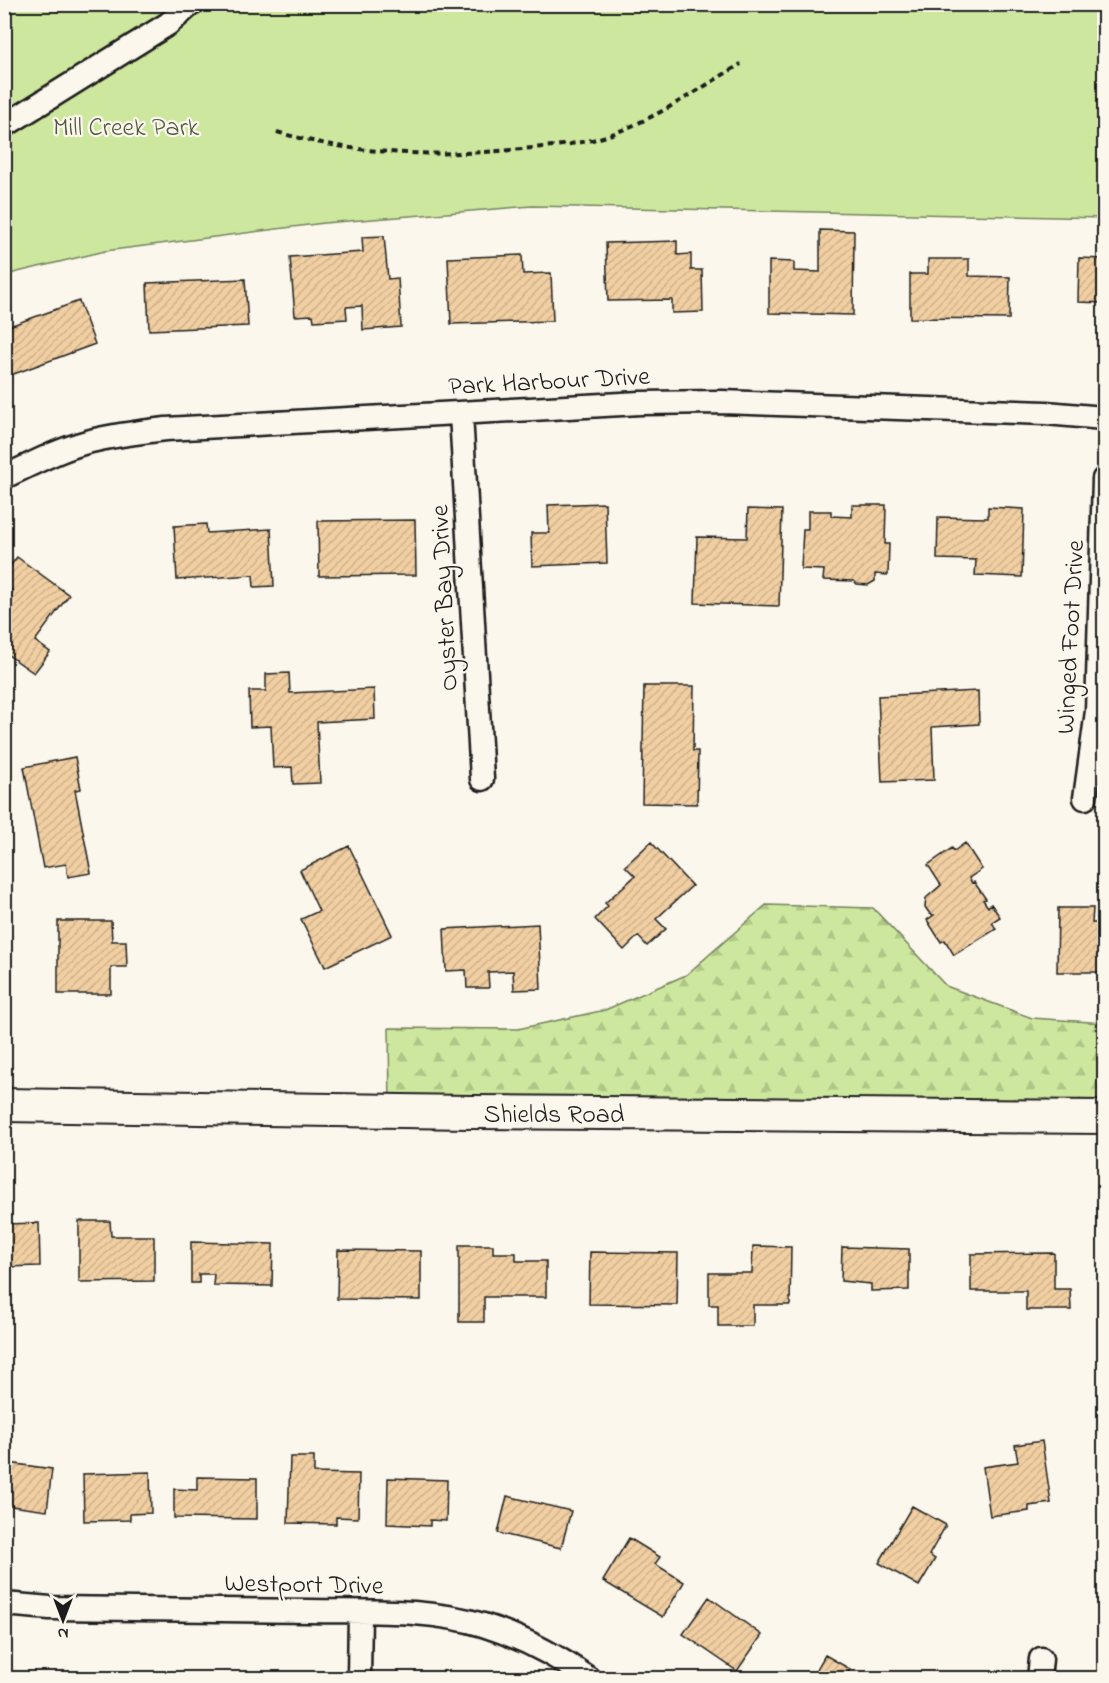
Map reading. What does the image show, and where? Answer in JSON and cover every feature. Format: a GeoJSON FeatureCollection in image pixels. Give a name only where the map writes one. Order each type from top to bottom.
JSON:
{"type":"FeatureCollection","features":[{"type":"Feature","properties":{"kind":"main road","name":"Shields Road"},"geometry":{"type":"LineString","coordinates":[[4,1105],[470,1112],[1104,1117]]}},
{"type":"Feature","properties":{"kind":"street"},"geometry":{"type":"LineString","coordinates":[[4,126],[168,24],[191,4]]}},
{"type":"Feature","properties":{"kind":"street","name":"Park Harbour Drive"},"geometry":{"type":"LineString","coordinates":[[4,477],[54,453],[86,442],[166,429],[640,403],[722,402],[1046,413],[1104,418]]}},
{"type":"Feature","properties":{"kind":"street","name":"Oyster Bay Drive"},"geometry":{"type":"LineString","coordinates":[[461,414],[482,779]]}},
{"type":"Feature","properties":{"kind":"street","name":"Winged Foot Drive"},"geometry":{"type":"LineString","coordinates":[[1086,798],[1096,711],[1104,479]]}},
{"type":"Feature","properties":{"kind":"street","name":"Westport Drive"},"geometry":{"type":"LineString","coordinates":[[4,1604],[50,1608],[438,1615],[482,1625],[519,1638],[549,1653],[588,1678]]}},
{"type":"Feature","properties":{"kind":"street"},"geometry":{"type":"LineString","coordinates":[[359,1678],[360,1612]]}},
{"type":"Feature","properties":{"kind":"path"},"geometry":{"type":"LineString","coordinates":[[277,132],[315,143],[386,152],[447,153],[567,144],[603,136],[649,118],[741,64]]}},
{"type":"Feature","properties":{"kind":"green space","name":"Mill Creek Park"},"geometry":{"type":"Polygon","coordinates":[[[4,5],[1104,5],[1104,218],[532,206],[324,223],[105,251],[5,275],[4,5]]]}},
{"type":"Feature","properties":{"kind":"green space"},"geometry":{"type":"Polygon","coordinates":[[[766,905],[873,908],[946,986],[1032,1018],[1104,1023],[1104,1117],[390,1111],[389,1028],[518,1029],[605,1010],[686,975],[766,905]]]}},
{"type":"Feature","properties":{"kind":"building"},"geometry":{"type":"Polygon","coordinates":[[[820,230],[854,231],[853,315],[769,313],[769,261],[794,262],[794,271],[820,272],[820,230]]]}},
{"type":"Feature","properties":{"kind":"building"},"geometry":{"type":"Polygon","coordinates":[[[384,236],[388,279],[398,278],[401,327],[363,330],[362,306],[346,307],[347,319],[314,321],[313,315],[295,316],[290,257],[363,252],[362,237],[384,236]]]}},
{"type":"Feature","properties":{"kind":"building"},"geometry":{"type":"Polygon","coordinates":[[[677,241],[677,255],[691,254],[691,270],[702,270],[703,312],[672,313],[672,300],[608,301],[606,243],[677,241]]]}},
{"type":"Feature","properties":{"kind":"building"},"geometry":{"type":"Polygon","coordinates":[[[522,255],[523,274],[551,273],[553,321],[451,324],[448,258],[522,255]]]}},
{"type":"Feature","properties":{"kind":"building"},"geometry":{"type":"Polygon","coordinates":[[[1079,258],[1104,259],[1104,303],[1078,302],[1079,258]]]}},
{"type":"Feature","properties":{"kind":"building"},"geometry":{"type":"Polygon","coordinates":[[[928,259],[969,259],[969,276],[1010,277],[1009,319],[910,318],[910,274],[928,274],[928,259]]]}},
{"type":"Feature","properties":{"kind":"building"},"geometry":{"type":"Polygon","coordinates":[[[245,279],[248,326],[149,330],[147,283],[245,279]]]}},
{"type":"Feature","properties":{"kind":"building"},"geometry":{"type":"Polygon","coordinates":[[[79,301],[95,344],[11,375],[4,358],[4,328],[79,301]]]}},
{"type":"Feature","properties":{"kind":"building"},"geometry":{"type":"Polygon","coordinates":[[[605,503],[607,563],[532,566],[531,533],[549,533],[548,505],[605,503]]]}},
{"type":"Feature","properties":{"kind":"building"},"geometry":{"type":"Polygon","coordinates":[[[852,505],[886,505],[885,544],[889,544],[888,575],[875,574],[875,581],[868,585],[857,584],[854,581],[823,580],[824,570],[801,569],[803,529],[808,529],[808,511],[831,511],[831,516],[852,517],[852,505]]]}},
{"type":"Feature","properties":{"kind":"building"},"geometry":{"type":"Polygon","coordinates":[[[988,507],[1024,509],[1022,577],[975,575],[976,560],[937,559],[938,517],[988,518],[988,507]]]}},
{"type":"Feature","properties":{"kind":"building"},"geometry":{"type":"Polygon","coordinates":[[[748,509],[782,510],[779,606],[695,603],[697,537],[747,538],[748,509]]]}},
{"type":"Feature","properties":{"kind":"building"},"geometry":{"type":"Polygon","coordinates":[[[415,520],[416,575],[319,576],[318,521],[415,520]]]}},
{"type":"Feature","properties":{"kind":"building"},"geometry":{"type":"Polygon","coordinates":[[[206,524],[207,533],[271,529],[274,586],[254,587],[253,575],[177,580],[174,526],[206,524]]]}},
{"type":"Feature","properties":{"kind":"building"},"geometry":{"type":"Polygon","coordinates":[[[17,557],[69,595],[35,641],[50,652],[34,673],[4,652],[4,604],[13,591],[4,585],[4,574],[17,557]]]}},
{"type":"Feature","properties":{"kind":"building"},"geometry":{"type":"Polygon","coordinates":[[[289,673],[290,693],[374,689],[375,719],[317,722],[320,783],[293,784],[292,767],[273,768],[271,726],[250,727],[249,691],[266,691],[266,674],[289,673]]]}},
{"type":"Feature","properties":{"kind":"building"},"geometry":{"type":"Polygon","coordinates":[[[644,686],[694,686],[693,751],[698,751],[697,804],[642,803],[644,686]]]}},
{"type":"Feature","properties":{"kind":"building"},"geometry":{"type":"Polygon","coordinates":[[[978,691],[979,724],[932,727],[934,780],[882,782],[878,696],[978,691]]]}},
{"type":"Feature","properties":{"kind":"building"},"geometry":{"type":"Polygon","coordinates":[[[75,757],[81,789],[75,790],[91,873],[68,877],[66,864],[43,868],[24,767],[75,757]]]}},
{"type":"Feature","properties":{"kind":"building"},"geometry":{"type":"Polygon","coordinates":[[[651,842],[692,886],[656,919],[666,929],[647,946],[638,936],[624,950],[595,919],[608,906],[605,903],[635,876],[625,866],[651,842]]]}},
{"type":"Feature","properties":{"kind":"building"},"geometry":{"type":"Polygon","coordinates":[[[965,843],[982,869],[969,878],[986,899],[983,900],[988,907],[991,904],[1000,917],[992,922],[996,929],[954,955],[945,940],[941,942],[927,920],[934,915],[930,914],[925,907],[926,898],[941,885],[928,865],[952,848],[954,851],[965,843]]]}},
{"type":"Feature","properties":{"kind":"building"},"geometry":{"type":"Polygon","coordinates":[[[349,846],[392,935],[325,967],[301,919],[319,911],[300,870],[349,846]]]}},
{"type":"Feature","properties":{"kind":"building"},"geometry":{"type":"Polygon","coordinates":[[[1058,908],[1093,908],[1092,923],[1104,923],[1104,985],[1102,985],[1102,972],[1057,972],[1058,908]]]}},
{"type":"Feature","properties":{"kind":"building"},"geometry":{"type":"Polygon","coordinates":[[[58,921],[111,921],[112,941],[126,941],[127,967],[111,967],[111,994],[58,994],[58,921]]]}},
{"type":"Feature","properties":{"kind":"building"},"geometry":{"type":"Polygon","coordinates":[[[538,924],[541,989],[514,990],[513,971],[488,972],[489,988],[467,988],[466,970],[446,971],[444,929],[538,924]]]}},
{"type":"Feature","properties":{"kind":"building"},"geometry":{"type":"Polygon","coordinates":[[[79,1221],[110,1221],[111,1236],[154,1236],[154,1281],[79,1282],[79,1221]]]}},
{"type":"Feature","properties":{"kind":"building"},"geometry":{"type":"Polygon","coordinates":[[[39,1223],[40,1266],[4,1267],[4,1224],[39,1223]]]}},
{"type":"Feature","properties":{"kind":"building"},"geometry":{"type":"Polygon","coordinates":[[[191,1242],[273,1244],[272,1286],[213,1285],[214,1274],[199,1274],[199,1283],[191,1283],[191,1242]]]}},
{"type":"Feature","properties":{"kind":"building"},"geometry":{"type":"Polygon","coordinates":[[[459,1245],[493,1245],[493,1253],[516,1253],[516,1261],[546,1261],[546,1297],[484,1297],[484,1322],[459,1322],[459,1245]]]}},
{"type":"Feature","properties":{"kind":"building"},"geometry":{"type":"Polygon","coordinates":[[[753,1246],[791,1247],[790,1305],[753,1305],[753,1326],[718,1326],[718,1305],[709,1305],[709,1273],[752,1273],[753,1246]]]}},
{"type":"Feature","properties":{"kind":"building"},"geometry":{"type":"Polygon","coordinates":[[[842,1247],[909,1249],[909,1290],[871,1291],[871,1284],[841,1281],[842,1247]]]}},
{"type":"Feature","properties":{"kind":"building"},"geometry":{"type":"Polygon","coordinates":[[[338,1250],[421,1251],[421,1300],[337,1299],[338,1250]]]}},
{"type":"Feature","properties":{"kind":"building"},"geometry":{"type":"Polygon","coordinates":[[[590,1252],[678,1253],[677,1305],[589,1304],[590,1252]]]}},
{"type":"Feature","properties":{"kind":"building"},"geometry":{"type":"Polygon","coordinates":[[[1054,1253],[1054,1289],[1070,1289],[1071,1310],[1026,1310],[1026,1291],[971,1291],[971,1254],[1054,1253]]]}},
{"type":"Feature","properties":{"kind":"building"},"geometry":{"type":"Polygon","coordinates":[[[1104,1265],[1104,1296],[1103,1296],[1104,1265]]]}},
{"type":"Feature","properties":{"kind":"building"},"geometry":{"type":"Polygon","coordinates":[[[1042,1441],[1051,1503],[1029,1506],[1029,1511],[990,1516],[983,1467],[1018,1462],[1015,1445],[1042,1441]]]}},
{"type":"Feature","properties":{"kind":"building"},"geometry":{"type":"Polygon","coordinates":[[[4,1444],[12,1445],[9,1463],[52,1469],[47,1511],[4,1505],[4,1444]]]}},
{"type":"Feature","properties":{"kind":"building"},"geometry":{"type":"Polygon","coordinates":[[[290,1457],[314,1457],[314,1473],[359,1474],[358,1518],[336,1517],[336,1524],[288,1523],[290,1457]]]}},
{"type":"Feature","properties":{"kind":"building"},"geometry":{"type":"Polygon","coordinates":[[[150,1472],[151,1513],[130,1514],[130,1520],[84,1521],[83,1474],[150,1472]]]}},
{"type":"Feature","properties":{"kind":"building"},"geometry":{"type":"Polygon","coordinates":[[[197,1477],[257,1478],[257,1519],[174,1518],[174,1489],[197,1490],[197,1477]]]}},
{"type":"Feature","properties":{"kind":"building"},"geometry":{"type":"Polygon","coordinates":[[[388,1478],[447,1480],[446,1521],[430,1520],[430,1526],[387,1524],[388,1478]]]}},
{"type":"Feature","properties":{"kind":"building"},"geometry":{"type":"Polygon","coordinates":[[[507,1496],[571,1511],[561,1548],[498,1533],[507,1496]]]}},
{"type":"Feature","properties":{"kind":"building"},"geometry":{"type":"Polygon","coordinates":[[[912,1506],[946,1525],[929,1555],[935,1559],[919,1586],[879,1563],[912,1506]]]}},
{"type":"Feature","properties":{"kind":"building"},"geometry":{"type":"Polygon","coordinates":[[[629,1538],[660,1557],[655,1564],[684,1582],[663,1617],[603,1581],[629,1538]]]}},
{"type":"Feature","properties":{"kind":"building"},"geometry":{"type":"Polygon","coordinates":[[[709,1597],[762,1635],[737,1671],[683,1634],[709,1597]]]}},
{"type":"Feature","properties":{"kind":"building"},"geometry":{"type":"Polygon","coordinates":[[[825,1655],[850,1669],[845,1678],[812,1678],[825,1655]]]}}]}
